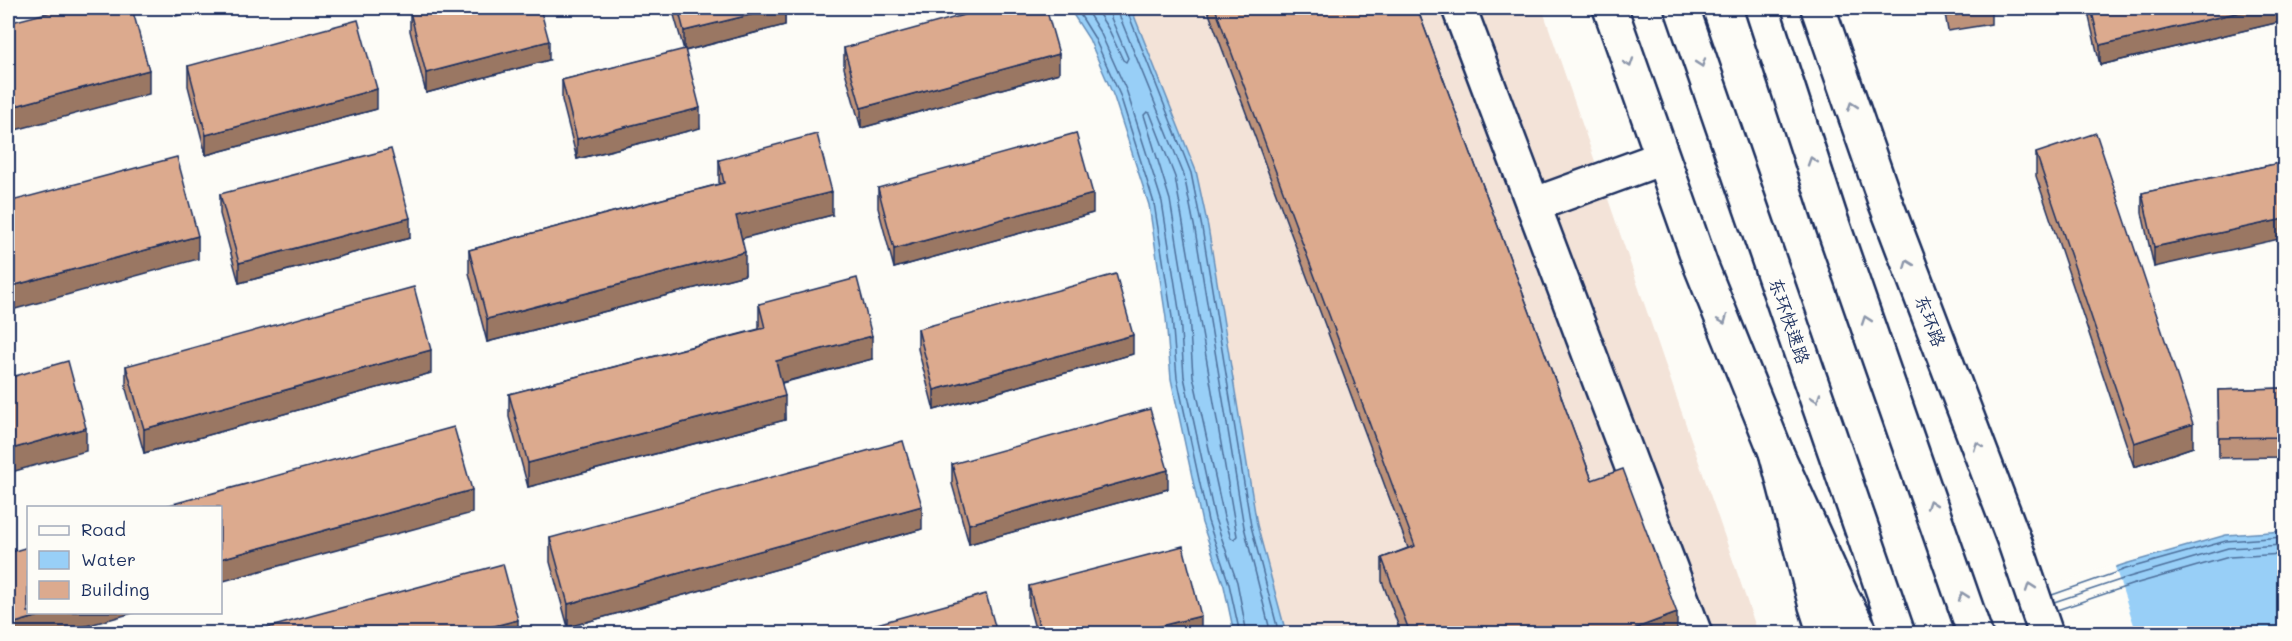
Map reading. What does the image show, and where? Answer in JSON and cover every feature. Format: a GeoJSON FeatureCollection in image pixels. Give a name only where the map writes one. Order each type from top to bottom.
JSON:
{"type":"FeatureCollection","features":[{"type":"Feature","properties":{"kind":"main road"},"geometry":{"type":"LineString","coordinates":[[1459,8],[1695,633]]}},
{"type":"Feature","properties":{"kind":"main road"},"geometry":{"type":"LineString","coordinates":[[1610,8],[1701,266],[1776,452],[1828,612],[1862,633]]}},
{"type":"Feature","properties":{"kind":"main road","name":"东环快速路"},"geometry":{"type":"LineString","coordinates":[[1682,8],[1898,633]]}},
{"type":"Feature","properties":{"kind":"main road"},"geometry":{"type":"LineString","coordinates":[[1762,8],[1830,217],[1976,633]]}},
{"type":"Feature","properties":{"kind":"main road","name":"东环路"},"geometry":{"type":"LineString","coordinates":[[1818,8],[1885,201],[2014,540],[2046,633]]}},
{"type":"Feature","properties":{"kind":"main road"},"geometry":{"type":"LineString","coordinates":[[1533,205],[1662,158]]}},
{"type":"Feature","properties":{"kind":"shaded area"},"geometry":{"type":"Polygon","coordinates":[[[1131,8],[1542,8],[1758,633],[1286,633],[1257,525],[1208,227],[1196,171],[1131,8]]]}},
{"type":"Feature","properties":{"kind":"water"},"geometry":{"type":"Polygon","coordinates":[[[1069,8],[1131,8],[1196,171],[1208,227],[1257,525],[1286,633],[1234,633],[1224,586],[1202,523],[1171,379],[1166,318],[1149,205],[1114,97],[1089,39],[1069,8]]]}},
{"type":"Feature","properties":{"kind":"water"},"geometry":{"type":"Polygon","coordinates":[[[2284,531],[2284,633],[1916,634],[2125,564],[2226,535],[2284,531]]]}},
{"type":"Feature","properties":{"kind":"pier"},"geometry":{"type":"Polygon","coordinates":[[[2114,564],[2137,634],[1913,634],[1915,631],[2114,564]]]}},
{"type":"Feature","properties":{"kind":"building"},"geometry":{"type":"Polygon","coordinates":[[[66,8],[132,8],[149,70],[8,108],[8,23],[66,8]]]}},
{"type":"Feature","properties":{"kind":"building"},"geometry":{"type":"Polygon","coordinates":[[[425,8],[540,8],[549,41],[426,73],[410,12],[425,8]]]}},
{"type":"Feature","properties":{"kind":"building"},"geometry":{"type":"Polygon","coordinates":[[[678,8],[778,8],[684,31],[678,8]]]}},
{"type":"Feature","properties":{"kind":"building"},"geometry":{"type":"Polygon","coordinates":[[[989,8],[1046,8],[1059,54],[861,108],[844,48],[989,8]]]}},
{"type":"Feature","properties":{"kind":"building"},"geometry":{"type":"Polygon","coordinates":[[[1215,8],[1417,8],[1592,480],[1623,469],[1677,613],[1623,633],[1410,633],[1382,558],[1415,546],[1215,8]]]}},
{"type":"Feature","properties":{"kind":"building"},"geometry":{"type":"Polygon","coordinates":[[[1946,8],[1991,8],[1991,10],[1948,16],[1946,8]]]}},
{"type":"Feature","properties":{"kind":"building"},"geometry":{"type":"Polygon","coordinates":[[[2091,8],[2257,8],[2100,45],[2091,8]]]}},
{"type":"Feature","properties":{"kind":"building"},"geometry":{"type":"Polygon","coordinates":[[[358,20],[377,89],[206,135],[188,66],[358,20]]]}},
{"type":"Feature","properties":{"kind":"building"},"geometry":{"type":"Polygon","coordinates":[[[685,49],[700,108],[577,139],[562,80],[685,49]]]}},
{"type":"Feature","properties":{"kind":"building"},"geometry":{"type":"Polygon","coordinates":[[[1076,133],[1093,194],[894,249],[878,188],[1076,133]]]}},
{"type":"Feature","properties":{"kind":"building"},"geometry":{"type":"Polygon","coordinates":[[[2096,133],[2193,424],[2134,443],[2036,153],[2096,133]]]}},
{"type":"Feature","properties":{"kind":"building"},"geometry":{"type":"Polygon","coordinates":[[[817,134],[832,192],[736,216],[745,252],[487,319],[469,250],[724,183],[719,160],[817,134]]]}},
{"type":"Feature","properties":{"kind":"building"},"geometry":{"type":"Polygon","coordinates":[[[391,149],[410,218],[239,263],[220,194],[391,149]]]}},
{"type":"Feature","properties":{"kind":"building"},"geometry":{"type":"Polygon","coordinates":[[[177,157],[198,236],[8,287],[8,202],[177,157]]]}},
{"type":"Feature","properties":{"kind":"building"},"geometry":{"type":"Polygon","coordinates":[[[2284,162],[2284,219],[2154,247],[2142,193],[2284,162]]]}},
{"type":"Feature","properties":{"kind":"building"},"geometry":{"type":"Polygon","coordinates":[[[1116,274],[1133,335],[934,390],[918,329],[1116,274]]]}},
{"type":"Feature","properties":{"kind":"building"},"geometry":{"type":"Polygon","coordinates":[[[857,278],[872,336],[776,361],[785,396],[528,463],[509,394],[765,328],[759,304],[857,278]]]}},
{"type":"Feature","properties":{"kind":"building"},"geometry":{"type":"Polygon","coordinates":[[[414,287],[431,350],[144,429],[126,366],[414,287]]]}},
{"type":"Feature","properties":{"kind":"building"},"geometry":{"type":"Polygon","coordinates":[[[68,361],[86,428],[8,450],[8,378],[68,361]]]}},
{"type":"Feature","properties":{"kind":"building"},"geometry":{"type":"Polygon","coordinates":[[[2284,388],[2284,437],[2219,438],[2218,390],[2284,388]]]}},
{"type":"Feature","properties":{"kind":"building"},"geometry":{"type":"Polygon","coordinates":[[[1150,409],[1168,470],[969,524],[952,464],[1150,409]]]}},
{"type":"Feature","properties":{"kind":"building"},"geometry":{"type":"Polygon","coordinates":[[[454,427],[472,490],[222,558],[222,506],[166,506],[454,427]]]}},
{"type":"Feature","properties":{"kind":"building"},"geometry":{"type":"Polygon","coordinates":[[[903,441],[922,506],[568,604],[550,538],[903,441]]]}},
{"type":"Feature","properties":{"kind":"building"},"geometry":{"type":"Polygon","coordinates":[[[1183,546],[1201,616],[1132,633],[1041,633],[1029,586],[1183,546]]]}},
{"type":"Feature","properties":{"kind":"building"},"geometry":{"type":"Polygon","coordinates":[[[27,547],[27,614],[46,614],[8,625],[8,553],[27,547]]]}},
{"type":"Feature","properties":{"kind":"building"},"geometry":{"type":"Polygon","coordinates":[[[503,564],[518,620],[466,633],[248,633],[503,564]]]}},
{"type":"Feature","properties":{"kind":"building"},"geometry":{"type":"Polygon","coordinates":[[[986,594],[997,633],[844,633],[986,594]]]}}]}
